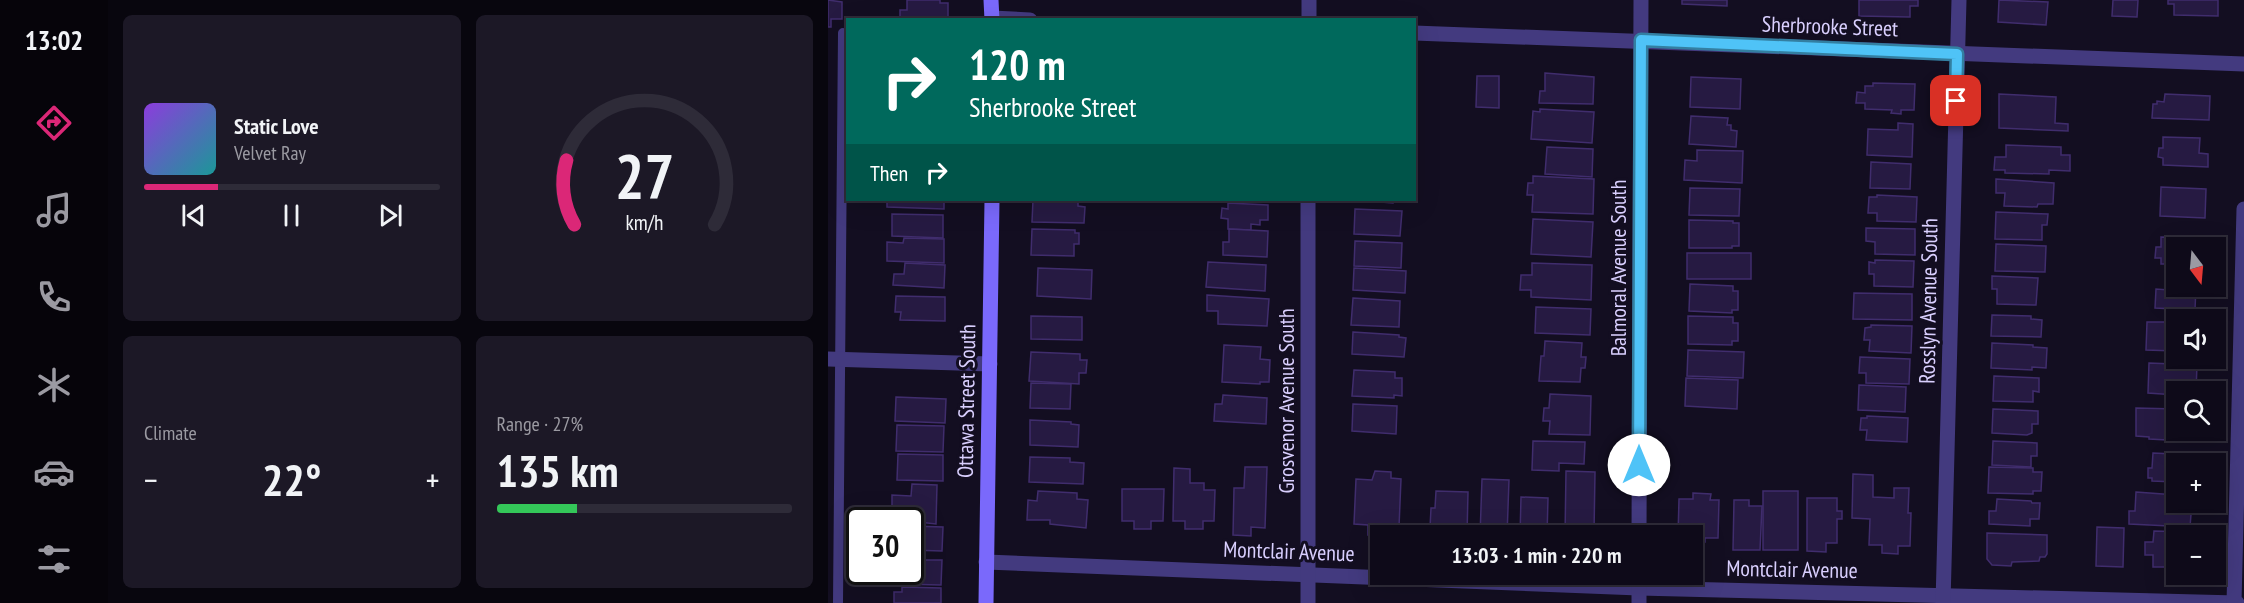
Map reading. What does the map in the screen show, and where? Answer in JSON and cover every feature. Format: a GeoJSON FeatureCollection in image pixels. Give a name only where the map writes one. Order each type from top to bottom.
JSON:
{"type":"FeatureCollection","features":[{"type":"Feature","properties":{"kind":"street"},"geometry":{"type":"LineString","coordinates":[[991,0],[992,18]]}},
{"type":"Feature","properties":{"kind":"street"},"geometry":{"type":"LineString","coordinates":[[1309,0],[1309,18]]}},
{"type":"Feature","properties":{"kind":"street","name":"Balmoral Avenue South"},"geometry":{"type":"LineString","coordinates":[[1639,525],[1641,0]]}},
{"type":"Feature","properties":{"kind":"street","name":"Rosslyn Avenue South"},"geometry":{"type":"LineString","coordinates":[[1943,599],[1959,0]]}},
{"type":"Feature","properties":{"kind":"street","name":"Sherbrooke Street"},"geometry":{"type":"LineString","coordinates":[[1416,33],[2244,64]]}},
{"type":"Feature","properties":{"kind":"street","name":"Ottawa Street South"},"geometry":{"type":"LineString","coordinates":[[986,603],[992,201]]}},
{"type":"Feature","properties":{"kind":"street","name":"Grosvenor Avenue South"},"geometry":{"type":"LineString","coordinates":[[1308,201],[1308,603]]}},
{"type":"Feature","properties":{"kind":"street"},"geometry":{"type":"LineString","coordinates":[[2235,603],[2244,209]]}},
{"type":"Feature","properties":{"kind":"street"},"geometry":{"type":"LineString","coordinates":[[834,359],[990,364]]}},
{"type":"Feature","properties":{"kind":"street","name":"Montclair Avenue"},"geometry":{"type":"LineString","coordinates":[[986,562],[1943,599],[2235,603]]}},
{"type":"Feature","properties":{"kind":"lane"},"geometry":{"type":"LineString","coordinates":[[838,603],[834,359],[843,33]]}},
{"type":"Feature","properties":{"kind":"building"},"geometry":{"type":"Polygon","coordinates":[[[828,0],[842,2],[842,19],[831,19],[831,27],[828,27],[828,0]]]}},
{"type":"Feature","properties":{"kind":"building"},"geometry":{"type":"Polygon","coordinates":[[[907,0],[940,0],[940,3],[948,3],[948,18],[900,18],[900,10],[907,10],[907,0]]]}},
{"type":"Feature","properties":{"kind":"building"},"geometry":{"type":"Polygon","coordinates":[[[1682,0],[1727,0],[1727,6],[1682,4],[1682,0]]]}},
{"type":"Feature","properties":{"kind":"building"},"geometry":{"type":"Polygon","coordinates":[[[1859,0],[1918,0],[1918,6],[1910,6],[1910,17],[1859,16],[1859,0]]]}},
{"type":"Feature","properties":{"kind":"building"},"geometry":{"type":"Polygon","coordinates":[[[1999,0],[2048,2],[2046,25],[1998,22],[1999,0]]]}},
{"type":"Feature","properties":{"kind":"building"},"geometry":{"type":"Polygon","coordinates":[[[2113,0],[2138,0],[2137,17],[2112,16],[2113,0]]]}},
{"type":"Feature","properties":{"kind":"building"},"geometry":{"type":"Polygon","coordinates":[[[2168,0],[2218,0],[2218,16],[2174,15],[2174,4],[2168,4],[2168,0]]]}},
{"type":"Feature","properties":{"kind":"building"},"geometry":{"type":"Polygon","coordinates":[[[1545,73],[1594,77],[1593,104],[1539,103],[1540,91],[1545,91],[1545,73]]]}},
{"type":"Feature","properties":{"kind":"building"},"geometry":{"type":"Polygon","coordinates":[[[1477,76],[1499,76],[1499,108],[1476,107],[1477,76]]]}},
{"type":"Feature","properties":{"kind":"building"},"geometry":{"type":"Polygon","coordinates":[[[1691,77],[1741,79],[1740,109],[1690,107],[1691,77]]]}},
{"type":"Feature","properties":{"kind":"building"},"geometry":{"type":"Polygon","coordinates":[[[1873,83],[1915,84],[1914,110],[1901,110],[1901,114],[1891,113],[1892,110],[1865,109],[1865,103],[1856,103],[1857,92],[1865,93],[1865,86],[1873,86],[1873,83]]]}},
{"type":"Feature","properties":{"kind":"building"},"geometry":{"type":"Polygon","coordinates":[[[1999,94],[2056,97],[2055,123],[2068,124],[2068,131],[1999,128],[1999,94]]]}},
{"type":"Feature","properties":{"kind":"building"},"geometry":{"type":"Polygon","coordinates":[[[2165,94],[2210,96],[2209,120],[2152,118],[2153,104],[2157,104],[2157,101],[2164,102],[2165,94]]]}},
{"type":"Feature","properties":{"kind":"building"},"geometry":{"type":"Polygon","coordinates":[[[1540,109],[1594,112],[1592,143],[1531,139],[1533,111],[1540,112],[1540,109]]]}},
{"type":"Feature","properties":{"kind":"building"},"geometry":{"type":"Polygon","coordinates":[[[1691,116],[1728,118],[1727,125],[1731,125],[1731,130],[1737,131],[1736,147],[1689,144],[1691,116]]]}},
{"type":"Feature","properties":{"kind":"building"},"geometry":{"type":"Polygon","coordinates":[[[1898,123],[1913,124],[1912,157],[1867,155],[1868,129],[1898,130],[1898,123]]]}},
{"type":"Feature","properties":{"kind":"building"},"geometry":{"type":"Polygon","coordinates":[[[2163,137],[2200,138],[2199,153],[2208,154],[2208,167],[2163,165],[2163,158],[2158,157],[2159,148],[2163,148],[2163,137]]]}},
{"type":"Feature","properties":{"kind":"building"},"geometry":{"type":"Polygon","coordinates":[[[2006,145],[2061,147],[2061,155],[2070,155],[2070,171],[2049,170],[2049,174],[2005,173],[2005,170],[1994,170],[1995,157],[2006,157],[2006,145]]]}},
{"type":"Feature","properties":{"kind":"building"},"geometry":{"type":"Polygon","coordinates":[[[1547,147],[1593,149],[1592,177],[1545,174],[1547,147]]]}},
{"type":"Feature","properties":{"kind":"building"},"geometry":{"type":"Polygon","coordinates":[[[1697,150],[1743,151],[1742,183],[1684,180],[1685,160],[1697,161],[1697,150]]]}},
{"type":"Feature","properties":{"kind":"building"},"geometry":{"type":"Polygon","coordinates":[[[1871,162],[1911,164],[1910,189],[1870,188],[1871,162]]]}},
{"type":"Feature","properties":{"kind":"building"},"geometry":{"type":"Polygon","coordinates":[[[1533,176],[1594,179],[1593,214],[1532,212],[1533,195],[1527,195],[1528,183],[1533,183],[1533,176]]]}},
{"type":"Feature","properties":{"kind":"building"},"geometry":{"type":"Polygon","coordinates":[[[1996,179],[2054,183],[2053,204],[2038,204],[2037,207],[2004,206],[2005,193],[1996,193],[1996,179]]]}},
{"type":"Feature","properties":{"kind":"building"},"geometry":{"type":"Polygon","coordinates":[[[2161,187],[2206,189],[2205,218],[2160,216],[2161,187]]]}},
{"type":"Feature","properties":{"kind":"building"},"geometry":{"type":"Polygon","coordinates":[[[1690,188],[1740,189],[1739,216],[1689,215],[1690,188]]]}},
{"type":"Feature","properties":{"kind":"building"},"geometry":{"type":"Polygon","coordinates":[[[1877,195],[1917,197],[1916,222],[1877,221],[1877,213],[1868,213],[1869,197],[1877,197],[1877,195]]]}},
{"type":"Feature","properties":{"kind":"building"},"geometry":{"type":"Polygon","coordinates":[[[887,201],[944,201],[944,209],[887,207],[887,201]]]}},
{"type":"Feature","properties":{"kind":"building"},"geometry":{"type":"Polygon","coordinates":[[[1033,201],[1078,201],[1078,206],[1085,207],[1084,223],[1032,222],[1033,201]]]}},
{"type":"Feature","properties":{"kind":"building"},"geometry":{"type":"Polygon","coordinates":[[[1367,201],[1393,201],[1393,203],[1367,201]]]}},
{"type":"Feature","properties":{"kind":"building"},"geometry":{"type":"Polygon","coordinates":[[[1228,203],[1268,205],[1268,220],[1260,220],[1260,225],[1251,224],[1251,230],[1228,229],[1228,219],[1221,218],[1222,208],[1228,209],[1228,203]]]}},
{"type":"Feature","properties":{"kind":"building"},"geometry":{"type":"Polygon","coordinates":[[[1355,209],[1402,211],[1400,236],[1354,234],[1355,209]]]}},
{"type":"Feature","properties":{"kind":"building"},"geometry":{"type":"Polygon","coordinates":[[[1996,212],[2048,214],[2047,225],[2042,225],[2042,240],[1995,239],[1996,212]]]}},
{"type":"Feature","properties":{"kind":"building"},"geometry":{"type":"Polygon","coordinates":[[[892,214],[943,215],[943,238],[892,236],[892,214]]]}},
{"type":"Feature","properties":{"kind":"building"},"geometry":{"type":"Polygon","coordinates":[[[1533,219],[1593,222],[1591,257],[1531,254],[1533,219]]]}},
{"type":"Feature","properties":{"kind":"building"},"geometry":{"type":"Polygon","coordinates":[[[1689,220],[1739,223],[1739,246],[1689,248],[1689,220]]]}},
{"type":"Feature","properties":{"kind":"building"},"geometry":{"type":"Polygon","coordinates":[[[1866,228],[1915,229],[1915,255],[1875,254],[1875,242],[1866,241],[1866,228]]]}},
{"type":"Feature","properties":{"kind":"building"},"geometry":{"type":"Polygon","coordinates":[[[1032,229],[1075,230],[1075,233],[1079,233],[1079,244],[1074,244],[1074,256],[1031,255],[1032,229]]]}},
{"type":"Feature","properties":{"kind":"building"},"geometry":{"type":"Polygon","coordinates":[[[1229,229],[1268,231],[1267,257],[1223,255],[1223,242],[1229,242],[1229,229]]]}},
{"type":"Feature","properties":{"kind":"building"},"geometry":{"type":"Polygon","coordinates":[[[2161,237],[2166,237],[2166,264],[2161,264],[2161,258],[2155,258],[2156,247],[2161,247],[2161,237]]]}},
{"type":"Feature","properties":{"kind":"building"},"geometry":{"type":"Polygon","coordinates":[[[904,238],[944,239],[944,263],[887,261],[887,242],[903,243],[904,238]]]}},
{"type":"Feature","properties":{"kind":"building"},"geometry":{"type":"Polygon","coordinates":[[[1355,241],[1402,243],[1401,268],[1354,266],[1355,241]]]}},
{"type":"Feature","properties":{"kind":"building"},"geometry":{"type":"Polygon","coordinates":[[[1996,244],[2046,246],[2045,272],[1995,271],[1996,244]]]}},
{"type":"Feature","properties":{"kind":"building"},"geometry":{"type":"Polygon","coordinates":[[[1687,253],[1751,253],[1751,279],[1687,279],[1687,253]]]}},
{"type":"Feature","properties":{"kind":"building"},"geometry":{"type":"Polygon","coordinates":[[[1875,260],[1914,261],[1913,287],[1874,286],[1874,274],[1869,274],[1869,262],[1875,263],[1875,260]]]}},
{"type":"Feature","properties":{"kind":"building"},"geometry":{"type":"Polygon","coordinates":[[[1208,262],[1266,265],[1265,291],[1206,287],[1208,262]]]}},
{"type":"Feature","properties":{"kind":"building"},"geometry":{"type":"Polygon","coordinates":[[[905,263],[945,265],[944,288],[893,285],[894,274],[904,274],[905,263]]]}},
{"type":"Feature","properties":{"kind":"building"},"geometry":{"type":"Polygon","coordinates":[[[1532,263],[1592,265],[1591,300],[1531,297],[1531,290],[1520,290],[1521,275],[1532,275],[1532,263]]]}},
{"type":"Feature","properties":{"kind":"building"},"geometry":{"type":"Polygon","coordinates":[[[1038,268],[1092,270],[1091,299],[1037,296],[1038,268]]]}},
{"type":"Feature","properties":{"kind":"building"},"geometry":{"type":"Polygon","coordinates":[[[1354,268],[1406,271],[1405,293],[1353,290],[1354,268]]]}},
{"type":"Feature","properties":{"kind":"building"},"geometry":{"type":"Polygon","coordinates":[[[1992,276],[2038,278],[2036,305],[1997,304],[1997,289],[1992,289],[1992,276]]]}},
{"type":"Feature","properties":{"kind":"building"},"geometry":{"type":"Polygon","coordinates":[[[1690,284],[1733,286],[1733,291],[1738,291],[1738,310],[1732,310],[1732,313],[1689,311],[1690,284]]]}},
{"type":"Feature","properties":{"kind":"building"},"geometry":{"type":"Polygon","coordinates":[[[2156,289],[2166,290],[2166,297],[2196,297],[2195,309],[2155,308],[2156,289]]]}},
{"type":"Feature","properties":{"kind":"building"},"geometry":{"type":"Polygon","coordinates":[[[1854,293],[1912,294],[1912,320],[1853,319],[1854,293]]]}},
{"type":"Feature","properties":{"kind":"building"},"geometry":{"type":"Polygon","coordinates":[[[1207,295],[1269,299],[1267,326],[1218,324],[1218,311],[1207,311],[1207,295]]]}},
{"type":"Feature","properties":{"kind":"building"},"geometry":{"type":"Polygon","coordinates":[[[896,296],[945,297],[945,321],[900,320],[901,312],[895,312],[896,296]]]}},
{"type":"Feature","properties":{"kind":"building"},"geometry":{"type":"Polygon","coordinates":[[[1353,298],[1400,301],[1399,327],[1351,325],[1353,298]]]}},
{"type":"Feature","properties":{"kind":"building"},"geometry":{"type":"Polygon","coordinates":[[[1536,307],[1591,309],[1590,335],[1535,333],[1536,307]]]}},
{"type":"Feature","properties":{"kind":"building"},"geometry":{"type":"Polygon","coordinates":[[[1992,315],[2031,316],[2031,319],[2042,320],[2041,337],[1991,336],[1992,315]]]}},
{"type":"Feature","properties":{"kind":"building"},"geometry":{"type":"Polygon","coordinates":[[[1031,316],[1082,317],[1082,340],[1031,339],[1031,316]]]}},
{"type":"Feature","properties":{"kind":"building"},"geometry":{"type":"Polygon","coordinates":[[[1688,316],[1733,317],[1733,323],[1738,323],[1738,341],[1732,341],[1732,345],[1688,344],[1688,316]]]}},
{"type":"Feature","properties":{"kind":"building"},"geometry":{"type":"Polygon","coordinates":[[[2147,322],[2166,322],[2166,351],[2146,350],[2147,322]]]}},
{"type":"Feature","properties":{"kind":"building"},"geometry":{"type":"Polygon","coordinates":[[[1871,325],[1912,326],[1911,353],[1869,351],[1870,340],[1864,340],[1865,328],[1871,325]]]}},
{"type":"Feature","properties":{"kind":"building"},"geometry":{"type":"Polygon","coordinates":[[[1353,332],[1399,335],[1399,337],[1406,338],[1404,357],[1352,354],[1353,332]]]}},
{"type":"Feature","properties":{"kind":"building"},"geometry":{"type":"Polygon","coordinates":[[[1545,341],[1582,343],[1581,357],[1586,357],[1585,368],[1581,368],[1580,382],[1539,381],[1545,341]]]}},
{"type":"Feature","properties":{"kind":"building"},"geometry":{"type":"Polygon","coordinates":[[[1992,343],[2047,348],[2046,368],[2032,367],[2032,370],[1991,368],[1992,343]]]}},
{"type":"Feature","properties":{"kind":"building"},"geometry":{"type":"Polygon","coordinates":[[[1224,345],[1261,347],[1260,359],[1270,360],[1269,382],[1260,382],[1260,384],[1222,382],[1224,345]]]}},
{"type":"Feature","properties":{"kind":"building"},"geometry":{"type":"Polygon","coordinates":[[[1688,350],[1744,352],[1743,378],[1687,376],[1688,350]]]}},
{"type":"Feature","properties":{"kind":"building"},"geometry":{"type":"Polygon","coordinates":[[[1031,352],[1080,354],[1080,360],[1087,360],[1086,373],[1079,373],[1079,384],[1029,381],[1031,352]]]}},
{"type":"Feature","properties":{"kind":"building"},"geometry":{"type":"Polygon","coordinates":[[[1860,357],[1910,359],[1909,384],[1866,383],[1866,373],[1859,373],[1860,357]]]}},
{"type":"Feature","properties":{"kind":"building"},"geometry":{"type":"Polygon","coordinates":[[[2149,363],[2166,364],[2166,369],[2197,369],[2196,381],[2166,381],[2166,394],[2148,393],[2149,363]]]}},
{"type":"Feature","properties":{"kind":"building"},"geometry":{"type":"Polygon","coordinates":[[[1354,370],[1395,372],[1395,378],[1402,378],[1402,396],[1394,395],[1394,398],[1352,396],[1354,370]]]}},
{"type":"Feature","properties":{"kind":"building"},"geometry":{"type":"Polygon","coordinates":[[[1994,376],[2039,378],[2039,392],[2033,391],[2033,402],[1993,401],[1994,376]]]}},
{"type":"Feature","properties":{"kind":"building"},"geometry":{"type":"Polygon","coordinates":[[[1686,378],[1738,380],[1737,409],[1685,406],[1686,378]]]}},
{"type":"Feature","properties":{"kind":"building"},"geometry":{"type":"Polygon","coordinates":[[[1031,383],[1071,384],[1070,409],[1030,408],[1031,383]]]}},
{"type":"Feature","properties":{"kind":"building"},"geometry":{"type":"Polygon","coordinates":[[[1859,385],[1906,387],[1905,412],[1858,410],[1859,385]]]}},
{"type":"Feature","properties":{"kind":"building"},"geometry":{"type":"Polygon","coordinates":[[[1550,394],[1591,396],[1590,435],[1549,434],[1550,421],[1543,421],[1544,408],[1549,408],[1550,394]]]}},
{"type":"Feature","properties":{"kind":"building"},"geometry":{"type":"Polygon","coordinates":[[[1223,395],[1267,398],[1266,424],[1214,421],[1215,404],[1222,404],[1223,395]]]}},
{"type":"Feature","properties":{"kind":"building"},"geometry":{"type":"Polygon","coordinates":[[[896,397],[946,399],[945,423],[895,421],[896,397]]]}},
{"type":"Feature","properties":{"kind":"building"},"geometry":{"type":"Polygon","coordinates":[[[1353,404],[1397,406],[1396,434],[1352,431],[1353,404]]]}},
{"type":"Feature","properties":{"kind":"building"},"geometry":{"type":"Polygon","coordinates":[[[2136,408],[2166,409],[2166,440],[2136,436],[2136,408]]]}},
{"type":"Feature","properties":{"kind":"building"},"geometry":{"type":"Polygon","coordinates":[[[1993,409],[2038,411],[2038,424],[2032,424],[2032,433],[2027,435],[1992,433],[1993,409]]]}},
{"type":"Feature","properties":{"kind":"building"},"geometry":{"type":"Polygon","coordinates":[[[1867,416],[1908,418],[1907,442],[1866,440],[1867,430],[1860,430],[1861,418],[1867,418],[1867,416]]]}},
{"type":"Feature","properties":{"kind":"building"},"geometry":{"type":"Polygon","coordinates":[[[1030,420],[1071,422],[1071,424],[1079,425],[1078,447],[1030,445],[1030,420]]]}},
{"type":"Feature","properties":{"kind":"building"},"geometry":{"type":"Polygon","coordinates":[[[897,425],[944,426],[943,452],[896,451],[897,425]]]}},
{"type":"Feature","properties":{"kind":"building"},"geometry":{"type":"Polygon","coordinates":[[[1533,441],[1585,442],[1584,464],[1559,463],[1559,471],[1532,470],[1533,441]]]}},
{"type":"Feature","properties":{"kind":"building"},"geometry":{"type":"Polygon","coordinates":[[[1993,441],[2037,443],[2037,456],[2031,456],[2031,467],[1992,465],[1993,441]]]}},
{"type":"Feature","properties":{"kind":"building"},"geometry":{"type":"Polygon","coordinates":[[[2153,453],[2166,454],[2166,482],[2152,481],[2152,478],[2148,478],[2148,468],[2152,468],[2153,453]]]}},
{"type":"Feature","properties":{"kind":"building"},"geometry":{"type":"Polygon","coordinates":[[[898,454],[943,455],[943,481],[897,480],[898,454]]]}},
{"type":"Feature","properties":{"kind":"building"},"geometry":{"type":"Polygon","coordinates":[[[1030,457],[1070,458],[1070,462],[1084,463],[1083,484],[1029,482],[1030,457]]]}},
{"type":"Feature","properties":{"kind":"building"},"geometry":{"type":"Polygon","coordinates":[[[1245,467],[1267,467],[1265,528],[1251,527],[1251,536],[1233,535],[1234,488],[1244,488],[1245,467]]]}},
{"type":"Feature","properties":{"kind":"building"},"geometry":{"type":"Polygon","coordinates":[[[1989,467],[2033,468],[2033,472],[2042,472],[2041,491],[2033,491],[2033,494],[1988,493],[1989,467]]]}},
{"type":"Feature","properties":{"kind":"building"},"geometry":{"type":"Polygon","coordinates":[[[1174,468],[1190,469],[1190,483],[1204,483],[1204,490],[1215,490],[1214,521],[1203,521],[1203,529],[1185,529],[1185,521],[1173,521],[1174,468]]]}},
{"type":"Feature","properties":{"kind":"building"},"geometry":{"type":"Polygon","coordinates":[[[1375,471],[1391,472],[1391,478],[1401,479],[1399,525],[1370,525],[1370,535],[1368,535],[1368,525],[1354,524],[1356,479],[1372,480],[1375,471]]]}},
{"type":"Feature","properties":{"kind":"building"},"geometry":{"type":"Polygon","coordinates":[[[1566,471],[1595,472],[1594,525],[1565,525],[1566,471]]]}},
{"type":"Feature","properties":{"kind":"building"},"geometry":{"type":"Polygon","coordinates":[[[1853,474],[1873,475],[1873,497],[1894,498],[1894,488],[1909,488],[1910,546],[1898,546],[1898,554],[1882,553],[1882,545],[1869,545],[1870,519],[1852,518],[1853,474]]]}},
{"type":"Feature","properties":{"kind":"building"},"geometry":{"type":"Polygon","coordinates":[[[1482,479],[1509,480],[1507,525],[1480,525],[1482,479]]]}},
{"type":"Feature","properties":{"kind":"building"},"geometry":{"type":"Polygon","coordinates":[[[912,484],[937,485],[936,524],[924,523],[924,507],[892,507],[892,495],[911,496],[912,484]]]}},
{"type":"Feature","properties":{"kind":"building"},"geometry":{"type":"Polygon","coordinates":[[[1122,489],[1164,489],[1163,521],[1151,521],[1151,529],[1134,529],[1134,521],[1122,521],[1122,489]]]}},
{"type":"Feature","properties":{"kind":"building"},"geometry":{"type":"Polygon","coordinates":[[[1038,491],[1077,493],[1077,499],[1088,500],[1086,528],[1050,524],[1050,520],[1027,520],[1028,500],[1037,501],[1038,491]]]}},
{"type":"Feature","properties":{"kind":"building"},"geometry":{"type":"Polygon","coordinates":[[[1436,491],[1468,492],[1467,525],[1430,525],[1431,508],[1435,508],[1436,491]]]}},
{"type":"Feature","properties":{"kind":"building"},"geometry":{"type":"Polygon","coordinates":[[[1763,491],[1798,491],[1798,550],[1763,550],[1763,491]]]}},
{"type":"Feature","properties":{"kind":"building"},"geometry":{"type":"Polygon","coordinates":[[[2136,492],[2166,494],[2166,513],[2191,513],[2190,525],[2129,524],[2129,511],[2135,511],[2136,492]]]}},
{"type":"Feature","properties":{"kind":"building"},"geometry":{"type":"Polygon","coordinates":[[[1693,493],[1711,494],[1710,500],[1719,500],[1718,538],[1705,538],[1703,542],[1703,525],[1678,525],[1679,499],[1693,499],[1693,493]]]}},
{"type":"Feature","properties":{"kind":"building"},"geometry":{"type":"Polygon","coordinates":[[[1521,497],[1548,498],[1547,525],[1520,525],[1521,497]]]}},
{"type":"Feature","properties":{"kind":"building"},"geometry":{"type":"Polygon","coordinates":[[[1807,498],[1837,498],[1837,511],[1842,511],[1842,519],[1837,519],[1837,543],[1826,543],[1826,552],[1807,551],[1807,498]]]}},
{"type":"Feature","properties":{"kind":"building"},"geometry":{"type":"Polygon","coordinates":[[[1997,499],[2040,503],[2039,519],[2030,519],[2030,526],[1989,524],[1989,511],[1996,511],[1997,499]]]}},
{"type":"Feature","properties":{"kind":"building"},"geometry":{"type":"Polygon","coordinates":[[[1734,500],[1749,500],[1749,506],[1762,506],[1760,550],[1733,550],[1734,500]]]}},
{"type":"Feature","properties":{"kind":"building"},"geometry":{"type":"Polygon","coordinates":[[[924,526],[943,527],[942,551],[924,550],[924,526]]]}},
{"type":"Feature","properties":{"kind":"building"},"geometry":{"type":"Polygon","coordinates":[[[2097,527],[2124,528],[2123,567],[2096,566],[2097,527]]]}},
{"type":"Feature","properties":{"kind":"building"},"geometry":{"type":"Polygon","coordinates":[[[2154,531],[2166,531],[2166,567],[2153,567],[2153,555],[2145,555],[2145,542],[2153,542],[2154,531]]]}},
{"type":"Feature","properties":{"kind":"building"},"geometry":{"type":"Polygon","coordinates":[[[1987,533],[2047,535],[2047,554],[2045,557],[2040,557],[2039,561],[2012,562],[2011,566],[1992,565],[1987,559],[1987,533]]]}},
{"type":"Feature","properties":{"kind":"building"},"geometry":{"type":"Polygon","coordinates":[[[924,560],[942,560],[941,585],[924,585],[924,560]]]}},
{"type":"Feature","properties":{"kind":"building"},"geometry":{"type":"Polygon","coordinates":[[[902,587],[941,588],[941,603],[894,603],[894,592],[902,592],[902,587]]]}},
{"type":"Feature","properties":{"kind":"route"},"geometry":{"type":"LineString","coordinates":[[1639,465],[1641,40],[1957,54],[1956,101]]}}]}
